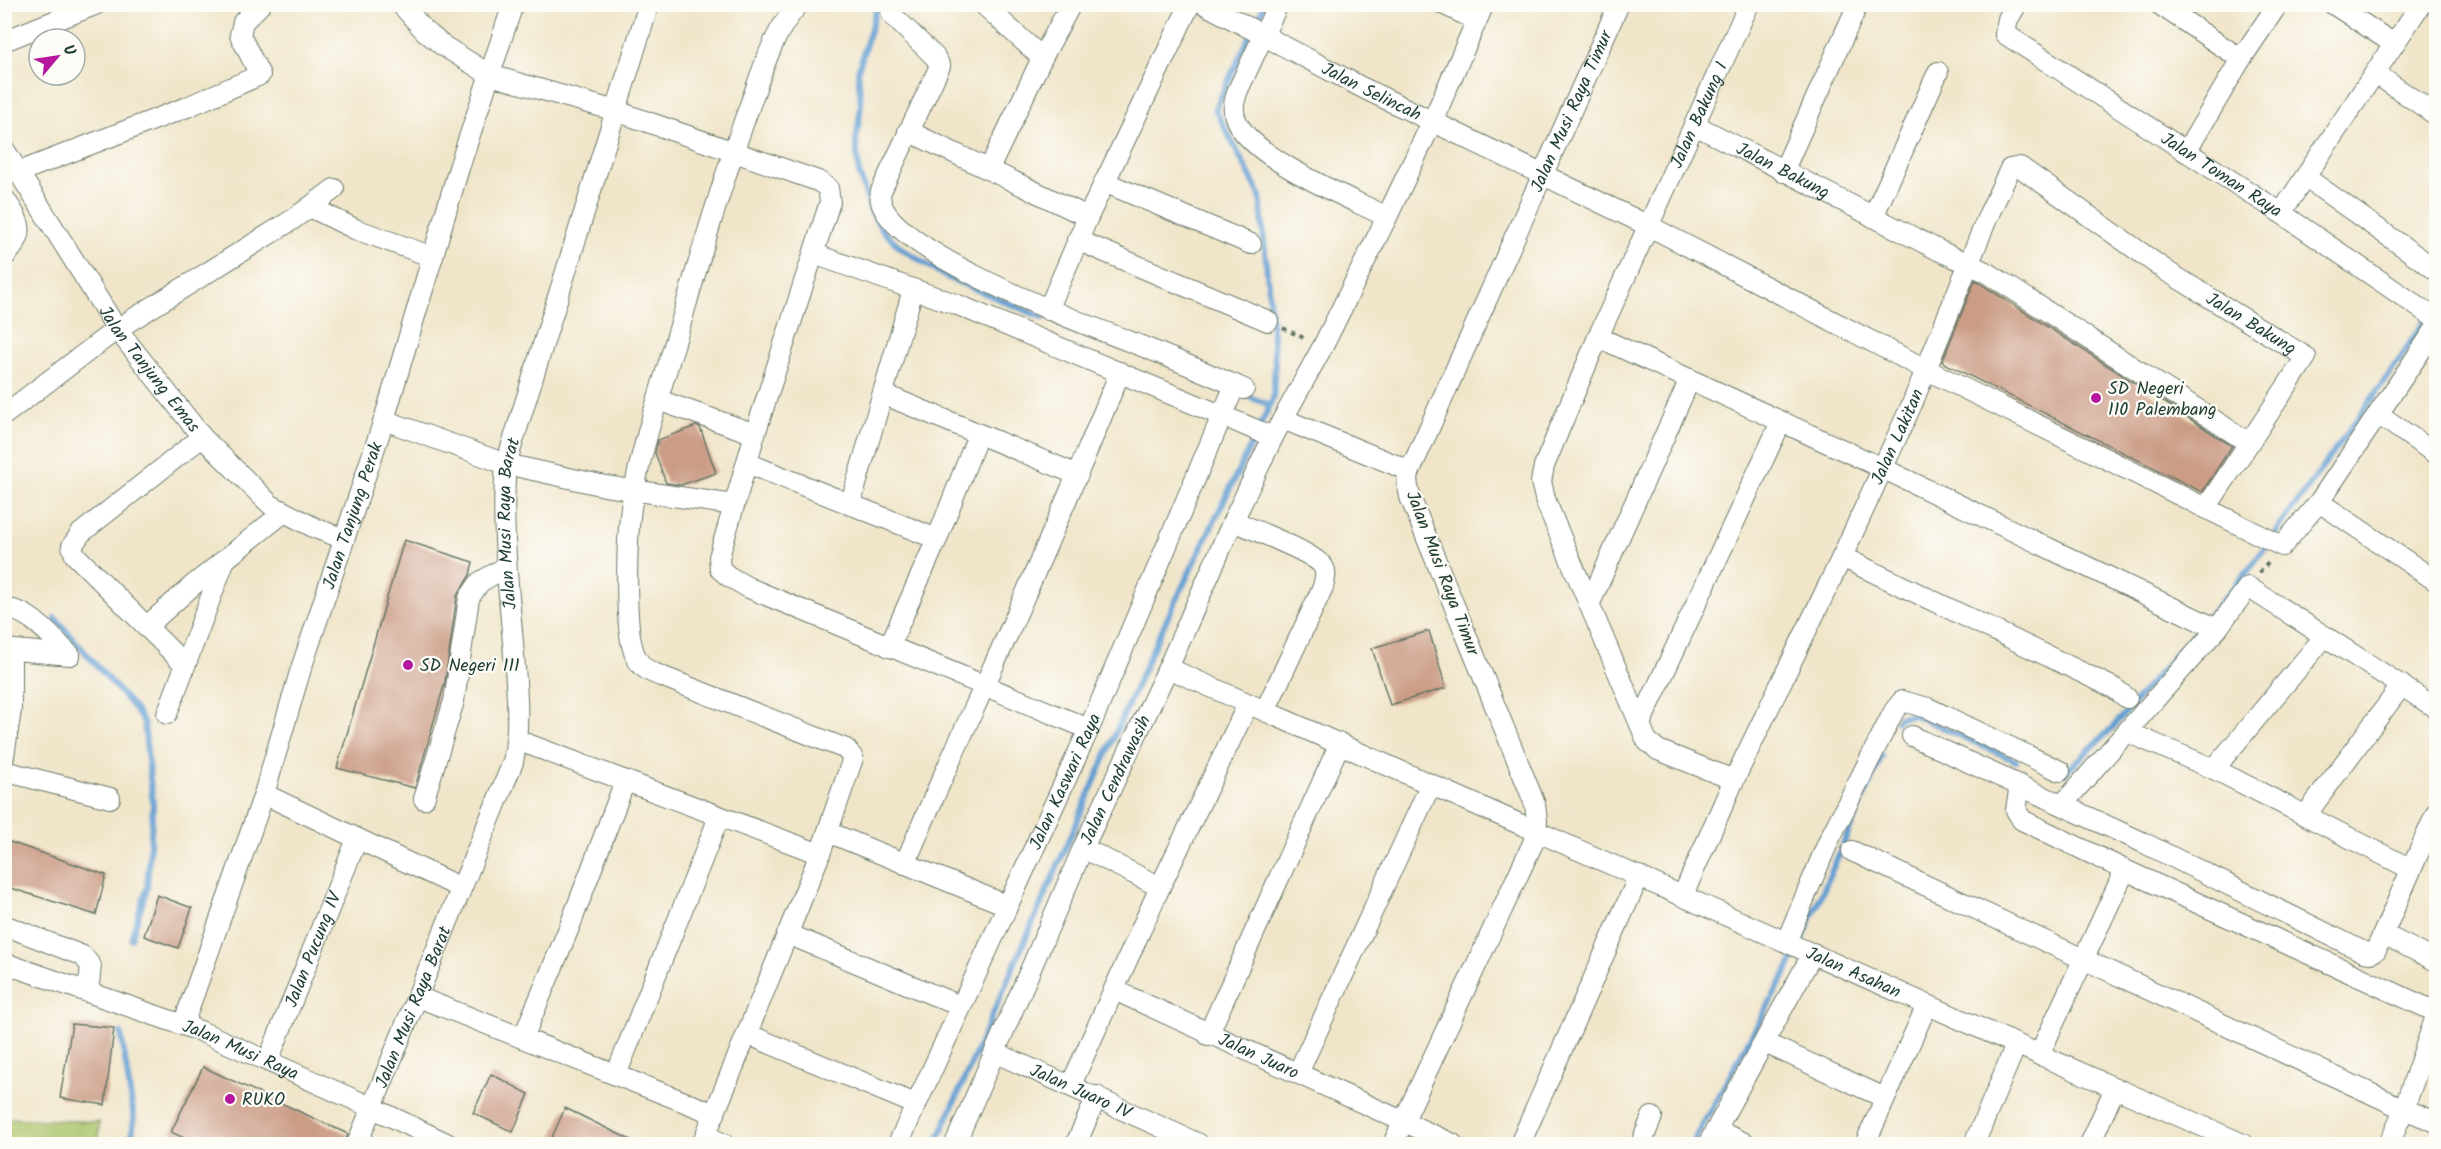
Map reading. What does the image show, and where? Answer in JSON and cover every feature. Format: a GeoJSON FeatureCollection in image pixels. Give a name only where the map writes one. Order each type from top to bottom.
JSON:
{"type":"FeatureCollection","features":[{"type":"Feature","properties":{"kind":"street"},"geometry":{"type":"LineString","coordinates":[[4,41],[97,4]]}},
{"type":"Feature","properties":{"kind":"street"},"geometry":{"type":"LineString","coordinates":[[19,172],[187,107],[260,75],[240,35],[243,22],[261,4]]}},
{"type":"Feature","properties":{"kind":"street"},"geometry":{"type":"LineString","coordinates":[[400,4],[424,30],[442,45],[490,75],[616,111],[818,181],[828,188],[830,202],[755,434],[719,557],[720,568],[749,588],[1089,729]]}},
{"type":"Feature","properties":{"kind":"street","name":"Jalan Tanjung Perak"},"geometry":{"type":"LineString","coordinates":[[183,1025],[264,794],[300,672],[384,420],[513,4]]}},
{"type":"Feature","properties":{"kind":"street","name":"Jalan Musi Raya Barat"},"geometry":{"type":"LineString","coordinates":[[357,1144],[513,762],[517,740],[517,702],[506,567],[503,500],[506,464],[649,4]]}},
{"type":"Feature","properties":{"kind":"street"},"geometry":{"type":"LineString","coordinates":[[724,1144],[704,1140],[820,854],[853,761],[849,751],[648,671],[637,660],[633,652],[629,622],[627,559],[634,490],[658,400],[733,152],[769,54],[782,27],[799,4]]}},
{"type":"Feature","properties":{"kind":"street"},"geometry":{"type":"LineString","coordinates":[[893,4],[891,11],[893,16],[940,64],[881,191],[881,204],[892,219],[903,230],[977,280],[1048,310],[1232,395],[1262,431]]}},
{"type":"Feature","properties":{"kind":"street"},"geometry":{"type":"LineString","coordinates":[[983,4],[1042,58]]}},
{"type":"Feature","properties":{"kind":"street"},"geometry":{"type":"LineString","coordinates":[[989,169],[1042,58],[1071,4]]}},
{"type":"Feature","properties":{"kind":"street"},"geometry":{"type":"LineString","coordinates":[[1048,310],[1077,240],[1190,4]]}},
{"type":"Feature","properties":{"kind":"street","name":"Jalan Selincah"},"geometry":{"type":"LineString","coordinates":[[1204,4],[1227,13],[1260,34],[1364,88],[1542,172]]}},
{"type":"Feature","properties":{"kind":"street"},"geometry":{"type":"LineString","coordinates":[[1278,4],[1260,34],[1234,104],[1235,117],[1240,127],[1260,149],[1277,160],[1387,217]]}},
{"type":"Feature","properties":{"kind":"street"},"geometry":{"type":"LineString","coordinates":[[1443,4],[1480,12]]}},
{"type":"Feature","properties":{"kind":"street","name":"Jalan Musi Raya Timur"},"geometry":{"type":"LineString","coordinates":[[1393,1144],[1533,843],[1538,816],[1410,497],[1407,481],[1542,172],[1619,4]]}},
{"type":"Feature","properties":{"kind":"street","name":"Jalan Bakung I"},"geometry":{"type":"LineString","coordinates":[[1734,780],[1651,746],[1546,502],[1541,482],[1544,466],[1599,337],[1749,4]]}},
{"type":"Feature","properties":{"kind":"street","name":"Jalan Toman Raya"},"geometry":{"type":"LineString","coordinates":[[2017,4],[2008,19],[2005,34],[2281,213],[2431,318]]}},
{"type":"Feature","properties":{"kind":"street"},"geometry":{"type":"LineString","coordinates":[[2159,4],[2241,59]]}},
{"type":"Feature","properties":{"kind":"street"},"geometry":{"type":"LineString","coordinates":[[2186,152],[2241,59],[2278,4]]}},
{"type":"Feature","properties":{"kind":"street"},"geometry":{"type":"LineString","coordinates":[[2333,4],[2394,44]]}},
{"type":"Feature","properties":{"kind":"street"},"geometry":{"type":"LineString","coordinates":[[2281,213],[2421,4]]}},
{"type":"Feature","properties":{"kind":"street","name":"Jalan Cendrawasih"},"geometry":{"type":"LineString","coordinates":[[955,1144],[1083,848],[1168,668],[1233,521],[1262,431],[1283,418],[1323,346],[1433,120],[1480,12]]}},
{"type":"Feature","properties":{"kind":"street"},"geometry":{"type":"LineString","coordinates":[[1783,172],[1854,13]]}},
{"type":"Feature","properties":{"kind":"street"},"geometry":{"type":"LineString","coordinates":[[1873,217],[1938,72]]}},
{"type":"Feature","properties":{"kind":"street"},"geometry":{"type":"LineString","coordinates":[[2376,74],[2436,115]]}},
{"type":"Feature","properties":{"kind":"street","name":"Jalan Bakung"},"geometry":{"type":"LineString","coordinates":[[1695,125],[1783,172],[1999,279],[2249,443],[2306,357],[2168,272],[2020,167],[2013,168],[2007,174],[1969,263]]}},
{"type":"Feature","properties":{"kind":"street"},"geometry":{"type":"LineString","coordinates":[[908,131],[1088,217]]}},
{"type":"Feature","properties":{"kind":"street","name":"Jalan Tanjung Emas"},"geometry":{"type":"LineString","coordinates":[[4,149],[117,329],[202,437],[271,506],[344,539]]}},
{"type":"Feature","properties":{"kind":"street","name":"Jalan Lakitan"},"geometry":{"type":"LineString","coordinates":[[1542,172],[1925,369],[1842,557],[1734,780],[1683,895]]}},
{"type":"Feature","properties":{"kind":"street"},"geometry":{"type":"LineString","coordinates":[[2305,177],[2436,270]]}},
{"type":"Feature","properties":{"kind":"street"},"geometry":{"type":"LineString","coordinates":[[1104,182],[1251,244]]}},
{"type":"Feature","properties":{"kind":"street"},"geometry":{"type":"LineString","coordinates":[[4,415],[117,329],[310,207],[334,189]]}},
{"type":"Feature","properties":{"kind":"street"},"geometry":{"type":"LineString","coordinates":[[4,198],[17,216],[21,228],[17,242],[4,256]]}},
{"type":"Feature","properties":{"kind":"street"},"geometry":{"type":"LineString","coordinates":[[310,207],[355,229],[433,257]]}},
{"type":"Feature","properties":{"kind":"street"},"geometry":{"type":"LineString","coordinates":[[1077,240],[1268,321]]}},
{"type":"Feature","properties":{"kind":"street"},"geometry":{"type":"LineString","coordinates":[[814,254],[914,290],[967,305],[1120,372],[1232,395]]}},
{"type":"Feature","properties":{"kind":"street"},"geometry":{"type":"LineString","coordinates":[[1969,263],[1925,369],[2280,545],[2319,502],[2378,414],[2431,318]]}},
{"type":"Feature","properties":{"kind":"street"},"geometry":{"type":"LineString","coordinates":[[967,305],[977,280]]}},
{"type":"Feature","properties":{"kind":"street"},"geometry":{"type":"LineString","coordinates":[[850,505],[914,290]]}},
{"type":"Feature","properties":{"kind":"street"},"geometry":{"type":"LineString","coordinates":[[1599,337],[1882,468],[2215,628]]}},
{"type":"Feature","properties":{"kind":"street"},"geometry":{"type":"LineString","coordinates":[[905,864],[936,788],[1078,475],[1120,372]]}},
{"type":"Feature","properties":{"kind":"street"},"geometry":{"type":"LineString","coordinates":[[1590,603],[1690,379]]}},
{"type":"Feature","properties":{"kind":"street"},"geometry":{"type":"LineString","coordinates":[[883,394],[1078,475]]}},
{"type":"Feature","properties":{"kind":"street","name":"Jalan Kaswari Raya"},"geometry":{"type":"LineString","coordinates":[[898,1144],[1006,905],[1089,729],[1232,395]]}},
{"type":"Feature","properties":{"kind":"street"},"geometry":{"type":"LineString","coordinates":[[658,400],[755,434]]}},
{"type":"Feature","properties":{"kind":"street"},"geometry":{"type":"LineString","coordinates":[[2378,414],[2436,454]]}},
{"type":"Feature","properties":{"kind":"street"},"geometry":{"type":"LineString","coordinates":[[1283,418],[1410,471]]}},
{"type":"Feature","properties":{"kind":"street"},"geometry":{"type":"LineString","coordinates":[[384,420],[506,464],[566,478],[734,505]]}},
{"type":"Feature","properties":{"kind":"street"},"geometry":{"type":"LineString","coordinates":[[1640,724],[1781,422]]}},
{"type":"Feature","properties":{"kind":"street"},"geometry":{"type":"LineString","coordinates":[[889,647],[978,435]]}},
{"type":"Feature","properties":{"kind":"street"},"geometry":{"type":"LineString","coordinates":[[185,665],[75,555],[72,542],[202,437]]}},
{"type":"Feature","properties":{"kind":"street"},"geometry":{"type":"LineString","coordinates":[[2206,508],[2249,443]]}},
{"type":"Feature","properties":{"kind":"street"},"geometry":{"type":"LineString","coordinates":[[747,463],[936,539]]}},
{"type":"Feature","properties":{"kind":"street"},"geometry":{"type":"LineString","coordinates":[[2319,502],[2436,581]]}},
{"type":"Feature","properties":{"kind":"street"},"geometry":{"type":"LineString","coordinates":[[146,627],[227,557],[283,513]]}},
{"type":"Feature","properties":{"kind":"street"},"geometry":{"type":"LineString","coordinates":[[1071,1085],[1160,887],[1323,587],[1325,571],[1322,564],[1305,553],[1233,521]]}},
{"type":"Feature","properties":{"kind":"street"},"geometry":{"type":"LineString","coordinates":[[168,714],[227,557]]}},
{"type":"Feature","properties":{"kind":"street"},"geometry":{"type":"LineString","coordinates":[[1842,557],[2114,688],[2127,698]]}},
{"type":"Feature","properties":{"kind":"street"},"geometry":{"type":"LineString","coordinates":[[424,799],[454,701],[469,598],[480,582],[506,567]]}},
{"type":"Feature","properties":{"kind":"street"},"geometry":{"type":"LineString","coordinates":[[2063,804],[2127,732],[2248,587],[2436,708]]}},
{"type":"Feature","properties":{"kind":"street"},"geometry":{"type":"LineString","coordinates":[[4,610],[13,608],[29,617],[70,656],[8,650],[11,710],[4,756]]}},
{"type":"Feature","properties":{"kind":"street"},"geometry":{"type":"LineString","coordinates":[[2214,769],[2325,636]]}},
{"type":"Feature","properties":{"kind":"street","name":"Jalan Asahan"},"geometry":{"type":"LineString","coordinates":[[1168,668],[1536,829],[2115,1088],[2211,1138],[2243,1144]]}},
{"type":"Feature","properties":{"kind":"street"},"geometry":{"type":"LineString","coordinates":[[2306,815],[2402,685]]}},
{"type":"Feature","properties":{"kind":"street"},"geometry":{"type":"LineString","coordinates":[[1747,1144],[1712,1137],[1765,1043],[1800,947],[1829,840],[1894,711],[1902,701],[1928,708],[2060,771]]}},
{"type":"Feature","properties":{"kind":"street"},"geometry":{"type":"LineString","coordinates":[[2127,732],[2214,769],[2411,869]]}},
{"type":"Feature","properties":{"kind":"street"},"geometry":{"type":"LineString","coordinates":[[1912,736],[2063,804],[2364,952],[2376,950],[2411,869],[2428,854],[2436,813]]}},
{"type":"Feature","properties":{"kind":"street"},"geometry":{"type":"LineString","coordinates":[[517,740],[820,854]]}},
{"type":"Feature","properties":{"kind":"street"},"geometry":{"type":"LineString","coordinates":[[1208,1035],[1340,743]]}},
{"type":"Feature","properties":{"kind":"street"},"geometry":{"type":"LineString","coordinates":[[4,771],[110,798]]}},
{"type":"Feature","properties":{"kind":"street"},"geometry":{"type":"LineString","coordinates":[[523,1038],[569,928],[625,781]]}},
{"type":"Feature","properties":{"kind":"street"},"geometry":{"type":"LineString","coordinates":[[1298,1073],[1431,783]]}},
{"type":"Feature","properties":{"kind":"street"},"geometry":{"type":"LineString","coordinates":[[2020,785],[2016,810],[2022,820],[2125,870],[2436,1012]]}},
{"type":"Feature","properties":{"kind":"street"},"geometry":{"type":"LineString","coordinates":[[264,794],[461,888]]}},
{"type":"Feature","properties":{"kind":"street"},"geometry":{"type":"LineString","coordinates":[[616,1076],[719,817]]}},
{"type":"Feature","properties":{"kind":"street"},"geometry":{"type":"LineString","coordinates":[[828,832],[1006,905]]}},
{"type":"Feature","properties":{"kind":"street","name":"Jalan Pucung IV"},"geometry":{"type":"LineString","coordinates":[[268,1061],[357,839]]}},
{"type":"Feature","properties":{"kind":"street"},"geometry":{"type":"LineString","coordinates":[[1083,848],[1160,887]]}},
{"type":"Feature","properties":{"kind":"street"},"geometry":{"type":"LineString","coordinates":[[1852,851],[2436,1122]]}},
{"type":"Feature","properties":{"kind":"street"},"geometry":{"type":"LineString","coordinates":[[2039,1055],[2125,870]]}},
{"type":"Feature","properties":{"kind":"street"},"geometry":{"type":"LineString","coordinates":[[1520,1144],[1639,876]]}},
{"type":"Feature","properties":{"kind":"street"},"geometry":{"type":"LineString","coordinates":[[4,925],[84,956],[91,966],[97,995]]}},
{"type":"Feature","properties":{"kind":"street"},"geometry":{"type":"LineString","coordinates":[[788,934],[960,1006]]}},
{"type":"Feature","properties":{"kind":"street"},"geometry":{"type":"LineString","coordinates":[[2383,934],[2436,961]]}},
{"type":"Feature","properties":{"kind":"street","name":"Jalan Musi Raya"},"geometry":{"type":"LineString","coordinates":[[4,963],[183,1025],[373,1108],[448,1144]]}},
{"type":"Feature","properties":{"kind":"street","name":"Jalan Juaro"},"geometry":{"type":"LineString","coordinates":[[1114,990],[1208,1035],[1298,1073],[1453,1144]]}},
{"type":"Feature","properties":{"kind":"street"},"geometry":{"type":"LineString","coordinates":[[418,997],[715,1114]]}},
{"type":"Feature","properties":{"kind":"street"},"geometry":{"type":"LineString","coordinates":[[1865,1144],[1927,1005]]}},
{"type":"Feature","properties":{"kind":"street"},"geometry":{"type":"LineString","coordinates":[[2389,1144],[2404,1109],[2436,1016]]}},
{"type":"Feature","properties":{"kind":"street"},"geometry":{"type":"LineString","coordinates":[[747,1034],[915,1104]]}},
{"type":"Feature","properties":{"kind":"street"},"geometry":{"type":"LineString","coordinates":[[1765,1043],[1885,1098]]}},
{"type":"Feature","properties":{"kind":"street"},"geometry":{"type":"LineString","coordinates":[[1974,1144],[2016,1045]]}},
{"type":"Feature","properties":{"kind":"street","name":"Jalan Juaro IV"},"geometry":{"type":"LineString","coordinates":[[996,1053],[1097,1096],[1195,1144]]}},
{"type":"Feature","properties":{"kind":"street"},"geometry":{"type":"LineString","coordinates":[[2090,1144],[2115,1088]]}},
{"type":"Feature","properties":{"kind":"street"},"geometry":{"type":"LineString","coordinates":[[1076,1144],[1097,1096]]}},
{"type":"Feature","properties":{"kind":"street"},"geometry":{"type":"LineString","coordinates":[[1641,1144],[1652,1117]]}},
{"type":"Feature","properties":{"kind":"path"},"geometry":{"type":"LineString","coordinates":[[2248,587],[2280,545]]}},
{"type":"Feature","properties":{"kind":"green space"},"geometry":{"type":"Polygon","coordinates":[[[5,1118],[99,1122],[99,1144],[5,1144],[5,1118]]]}},
{"type":"Feature","properties":{"kind":"green space"},"geometry":{"type":"Polygon","coordinates":[[[1406,1132],[1437,1144],[1401,1144],[1406,1132]]]}},
{"type":"Feature","properties":{"kind":"building","name":"SD Negeri 110 Palembang"},"geometry":{"type":"Polygon","coordinates":[[[1975,280],[2232,446],[2202,492],[1942,362],[1975,280]]]}},
{"type":"Feature","properties":{"kind":"building"},"geometry":{"type":"Polygon","coordinates":[[[696,426],[700,427],[716,473],[681,485],[666,483],[655,453],[658,440],[696,426]]]}},
{"type":"Feature","properties":{"kind":"building","name":"SD Negeri 111"},"geometry":{"type":"Polygon","coordinates":[[[404,540],[473,562],[470,575],[457,596],[445,682],[415,788],[337,768],[404,540]]]}},
{"type":"Feature","properties":{"kind":"building"},"geometry":{"type":"Polygon","coordinates":[[[1429,631],[1446,688],[1390,705],[1372,648],[1429,631]]]}},
{"type":"Feature","properties":{"kind":"building"},"geometry":{"type":"Polygon","coordinates":[[[4,840],[106,875],[96,915],[4,886],[4,840]]]}},
{"type":"Feature","properties":{"kind":"building"},"geometry":{"type":"Polygon","coordinates":[[[157,895],[192,908],[178,948],[144,936],[157,895]]]}},
{"type":"Feature","properties":{"kind":"building"},"geometry":{"type":"Polygon","coordinates":[[[72,1024],[114,1028],[105,1105],[60,1098],[72,1024]]]}},
{"type":"Feature","properties":{"kind":"building","name":"RUKO"},"geometry":{"type":"Polygon","coordinates":[[[203,1067],[348,1134],[345,1144],[197,1144],[171,1132],[203,1067]]]}},
{"type":"Feature","properties":{"kind":"building"},"geometry":{"type":"Polygon","coordinates":[[[491,1074],[529,1094],[513,1132],[473,1113],[491,1074]]]}},
{"type":"Feature","properties":{"kind":"building"},"geometry":{"type":"Polygon","coordinates":[[[565,1108],[639,1144],[549,1144],[565,1108]]]}},
{"type":"Feature","properties":{"kind":"waterway"},"geometry":{"type":"LineString","coordinates":[[878,4],[858,71],[861,105],[856,142],[859,173],[871,211],[882,230],[901,248],[946,277],[1044,318]]}},
{"type":"Feature","properties":{"kind":"waterway"},"geometry":{"type":"LineString","coordinates":[[936,1144],[1152,650],[1273,399],[1275,362],[1260,195],[1215,109],[1265,4]]}},
{"type":"Feature","properties":{"kind":"waterway"},"geometry":{"type":"LineString","coordinates":[[2065,773],[2113,727],[2251,567],[2398,362],[2436,302]]}},
{"type":"Feature","properties":{"kind":"waterway"},"geometry":{"type":"LineString","coordinates":[[1244,395],[1270,405]]}},
{"type":"Feature","properties":{"kind":"waterway"},"geometry":{"type":"LineString","coordinates":[[55,618],[133,707],[144,723],[153,805],[147,888],[131,939]]}},
{"type":"Feature","properties":{"kind":"waterway"},"geometry":{"type":"LineString","coordinates":[[1897,721],[1899,717],[1915,715],[2016,761]]}},
{"type":"Feature","properties":{"kind":"waterway"},"geometry":{"type":"LineString","coordinates":[[1692,1144],[1792,962],[1882,755]]}},
{"type":"Feature","properties":{"kind":"waterway"},"geometry":{"type":"LineString","coordinates":[[121,1033],[134,1119],[131,1144]]}},
{"type":"Feature","properties":{"kind":"place","name":"SD Negeri 110 Palembang"},"geometry":{"type":"Point","coordinates":[2096,398]}},
{"type":"Feature","properties":{"kind":"place","name":"SD Negeri 111"},"geometry":{"type":"Point","coordinates":[408,665]}},
{"type":"Feature","properties":{"kind":"place","name":"RUKO"},"geometry":{"type":"Point","coordinates":[230,1099]}}]}
